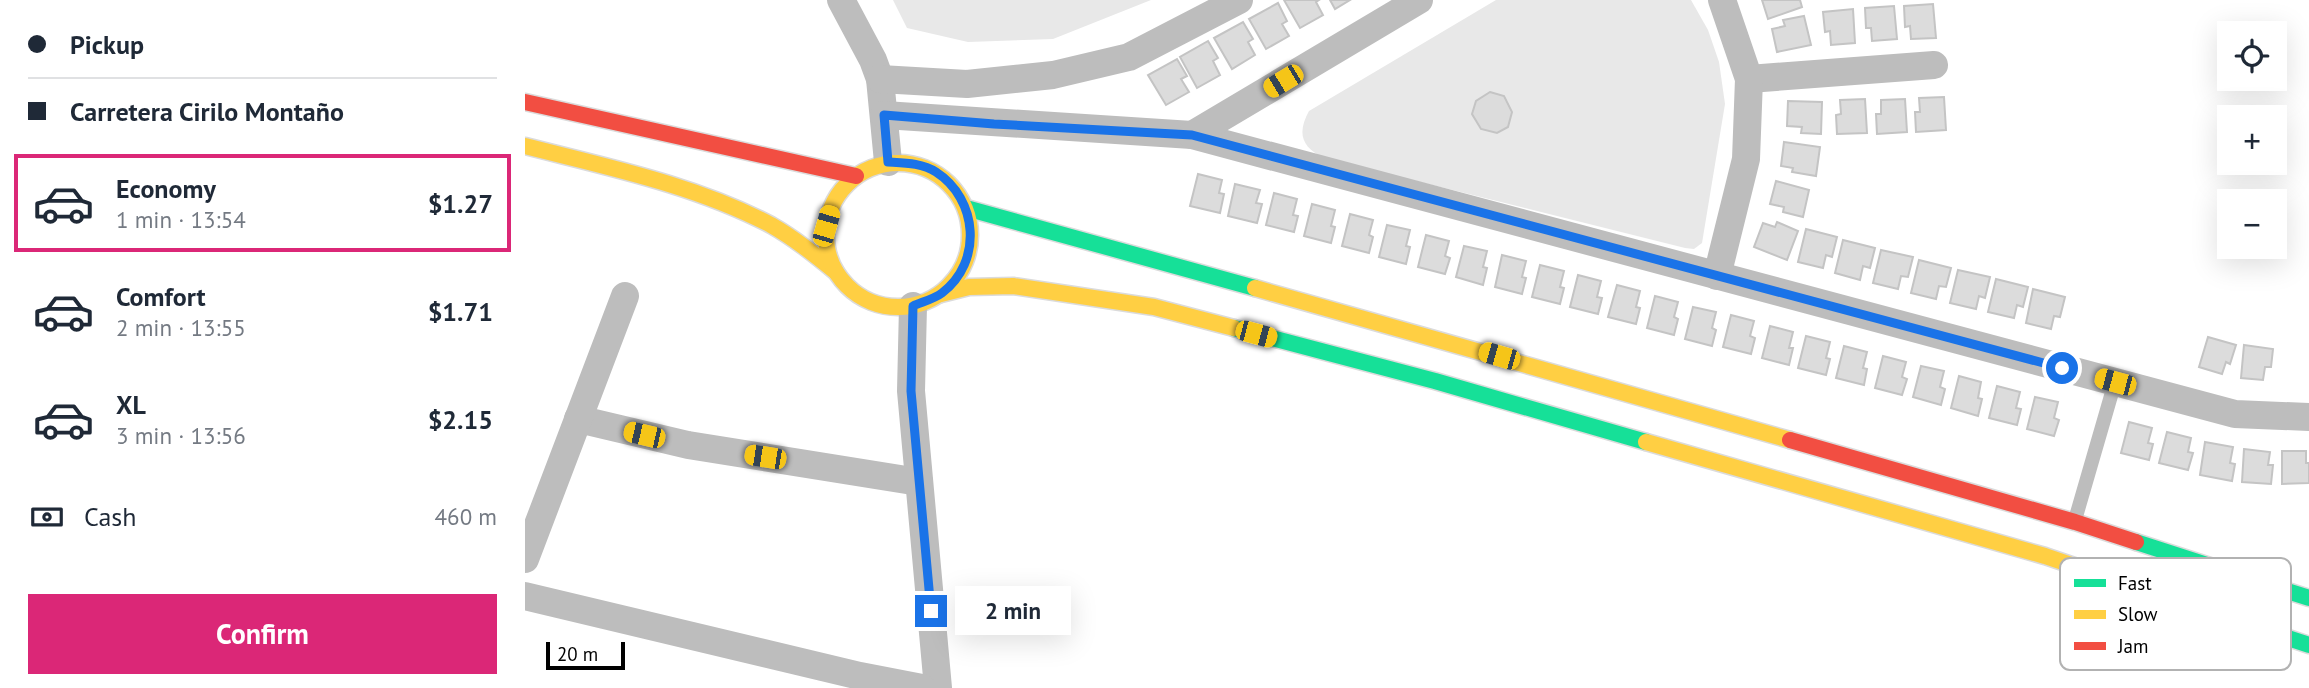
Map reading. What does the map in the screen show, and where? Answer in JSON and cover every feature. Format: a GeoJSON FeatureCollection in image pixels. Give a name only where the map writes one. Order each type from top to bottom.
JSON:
{"type":"FeatureCollection","features":[{"type":"Feature","properties":{"kind":"highway"},"geometry":{"type":"LineString","coordinates":[[525,102],[856,176]]}},
{"type":"Feature","properties":{"kind":"highway"},"geometry":{"type":"LineString","coordinates":[[525,146],[649,177],[763,220],[801,244],[836,272],[851,291],[872,303],[896,308],[913,306],[941,294],[969,287],[1013,286],[1154,307],[1435,381],[2060,561]]}},
{"type":"Feature","properties":{"kind":"highway"},"geometry":{"type":"LineString","coordinates":[[836,272],[827,250],[826,226],[832,203],[846,183],[866,169],[888,162],[912,163],[935,171],[953,187],[966,208],[971,232],[968,255],[958,277],[941,294]]}},
{"type":"Feature","properties":{"kind":"highway"},"geometry":{"type":"LineString","coordinates":[[966,208],[1473,349],[2075,522],[2186,558]]}},
{"type":"Feature","properties":{"kind":"highway"},"geometry":{"type":"LineString","coordinates":[[2291,592],[2309,598]]}},
{"type":"Feature","properties":{"kind":"highway"},"geometry":{"type":"LineString","coordinates":[[2291,639],[2309,645]]}},
{"type":"Feature","properties":{"kind":"street"},"geometry":{"type":"LineString","coordinates":[[841,0],[873,60],[880,79],[888,162]]}},
{"type":"Feature","properties":{"kind":"street"},"geometry":{"type":"LineString","coordinates":[[880,79],[967,84],[1053,75],[1129,57],[1239,0]]}},
{"type":"Feature","properties":{"kind":"street"},"geometry":{"type":"LineString","coordinates":[[1192,135],[1419,0]]}},
{"type":"Feature","properties":{"kind":"street"},"geometry":{"type":"LineString","coordinates":[[1717,276],[1746,159],[1749,79],[1722,0]]}},
{"type":"Feature","properties":{"kind":"street"},"geometry":{"type":"LineString","coordinates":[[1749,79],[1934,65]]}},
{"type":"Feature","properties":{"kind":"street"},"geometry":{"type":"LineString","coordinates":[[884,115],[1192,135],[2235,414],[2309,417]]}},
{"type":"Feature","properties":{"kind":"street"},"geometry":{"type":"LineString","coordinates":[[525,559],[625,296]]}},
{"type":"Feature","properties":{"kind":"street"},"geometry":{"type":"LineString","coordinates":[[913,306],[911,391],[937,688]]}},
{"type":"Feature","properties":{"kind":"street"},"geometry":{"type":"LineString","coordinates":[[578,419],[688,445],[919,482]]}},
{"type":"Feature","properties":{"kind":"street"},"geometry":{"type":"LineString","coordinates":[[525,596],[860,676],[922,688]]}},
{"type":"Feature","properties":{"kind":"lane"},"geometry":{"type":"LineString","coordinates":[[2075,522],[2115,382]]}},
{"type":"Feature","properties":{"kind":"shaded area"},"geometry":{"type":"Polygon","coordinates":[[[893,0],[1151,0],[1053,39],[968,42],[907,28],[893,0]]]}},
{"type":"Feature","properties":{"kind":"shaded area"},"geometry":{"type":"Polygon","coordinates":[[[1496,0],[1691,0],[1708,30],[1719,62],[1725,104],[1702,243],[1694,249],[1685,248],[1324,158],[1306,144],[1302,133],[1309,111],[1496,0]]]}},
{"type":"Feature","properties":{"kind":"building"},"geometry":{"type":"Polygon","coordinates":[[[1284,0],[1319,0],[1316,2],[1323,15],[1300,28],[1284,0]]]}},
{"type":"Feature","properties":{"kind":"building"},"geometry":{"type":"Polygon","coordinates":[[[1330,0],[1350,0],[1335,9],[1330,0]]]}},
{"type":"Feature","properties":{"kind":"building"},"geometry":{"type":"Polygon","coordinates":[[[1762,0],[1800,0],[1802,7],[1768,19],[1762,0]]]}},
{"type":"Feature","properties":{"kind":"building"},"geometry":{"type":"Polygon","coordinates":[[[1278,3],[1287,21],[1282,24],[1289,36],[1266,49],[1249,19],[1278,3]]]}},
{"type":"Feature","properties":{"kind":"building"},"geometry":{"type":"Polygon","coordinates":[[[1933,4],[1936,38],[1911,39],[1910,26],[1905,27],[1904,6],[1933,4]]]}},
{"type":"Feature","properties":{"kind":"building"},"geometry":{"type":"Polygon","coordinates":[[[1894,6],[1897,39],[1872,41],[1871,28],[1866,28],[1865,8],[1894,6]]]}},
{"type":"Feature","properties":{"kind":"building"},"geometry":{"type":"Polygon","coordinates":[[[1853,9],[1855,43],[1831,45],[1830,31],[1825,32],[1823,12],[1853,9]]]}},
{"type":"Feature","properties":{"kind":"building"},"geometry":{"type":"Polygon","coordinates":[[[1804,16],[1811,45],[1777,52],[1772,29],[1785,26],[1783,20],[1804,16]]]}},
{"type":"Feature","properties":{"kind":"building"},"geometry":{"type":"Polygon","coordinates":[[[1243,22],[1253,39],[1248,42],[1255,55],[1232,69],[1214,38],[1243,22]]]}},
{"type":"Feature","properties":{"kind":"building"},"geometry":{"type":"Polygon","coordinates":[[[1208,41],[1218,58],[1213,61],[1220,75],[1197,88],[1180,57],[1208,41]]]}},
{"type":"Feature","properties":{"kind":"building"},"geometry":{"type":"Polygon","coordinates":[[[1177,59],[1187,76],[1181,79],[1189,92],[1166,105],[1148,75],[1177,59]]]}},
{"type":"Feature","properties":{"kind":"building"},"geometry":{"type":"Polygon","coordinates":[[[1490,92],[1504,96],[1512,112],[1508,127],[1497,133],[1481,129],[1472,114],[1476,101],[1490,92]]]}},
{"type":"Feature","properties":{"kind":"building"},"geometry":{"type":"Polygon","coordinates":[[[1944,97],[1946,130],[1916,132],[1915,112],[1920,112],[1919,98],[1944,97]]]}},
{"type":"Feature","properties":{"kind":"building"},"geometry":{"type":"Polygon","coordinates":[[[1865,99],[1867,133],[1837,134],[1836,115],[1841,114],[1840,100],[1865,99]]]}},
{"type":"Feature","properties":{"kind":"building"},"geometry":{"type":"Polygon","coordinates":[[[1905,99],[1907,132],[1877,134],[1876,114],[1881,114],[1881,100],[1905,99]]]}},
{"type":"Feature","properties":{"kind":"building"},"geometry":{"type":"Polygon","coordinates":[[[1788,101],[1822,102],[1821,134],[1801,133],[1802,127],[1787,126],[1788,101]]]}},
{"type":"Feature","properties":{"kind":"building"},"geometry":{"type":"Polygon","coordinates":[[[1784,142],[1820,147],[1816,176],[1792,172],[1793,168],[1781,166],[1784,142]]]}},
{"type":"Feature","properties":{"kind":"building"},"geometry":{"type":"Polygon","coordinates":[[[1198,174],[1222,180],[1219,193],[1224,194],[1220,213],[1190,206],[1198,174]]]}},
{"type":"Feature","properties":{"kind":"building"},"geometry":{"type":"Polygon","coordinates":[[[1776,181],[1809,190],[1803,217],[1783,212],[1784,207],[1770,204],[1776,181]]]}},
{"type":"Feature","properties":{"kind":"building"},"geometry":{"type":"Polygon","coordinates":[[[1235,184],[1260,190],[1256,203],[1262,204],[1257,223],[1228,216],[1235,184]]]}},
{"type":"Feature","properties":{"kind":"building"},"geometry":{"type":"Polygon","coordinates":[[[1274,193],[1297,199],[1293,215],[1298,216],[1294,232],[1266,225],[1274,193]]]}},
{"type":"Feature","properties":{"kind":"building"},"geometry":{"type":"Polygon","coordinates":[[[1312,204],[1335,210],[1331,243],[1304,236],[1312,204]]]}},
{"type":"Feature","properties":{"kind":"building"},"geometry":{"type":"Polygon","coordinates":[[[1350,214],[1373,220],[1369,235],[1373,237],[1369,253],[1342,246],[1350,214]]]}},
{"type":"Feature","properties":{"kind":"building"},"geometry":{"type":"Polygon","coordinates":[[[1777,222],[1798,231],[1787,260],[1754,247],[1763,223],[1775,227],[1777,222]]]}},
{"type":"Feature","properties":{"kind":"building"},"geometry":{"type":"Polygon","coordinates":[[[1387,225],[1410,230],[1406,246],[1410,247],[1406,264],[1379,257],[1387,225]]]}},
{"type":"Feature","properties":{"kind":"building"},"geometry":{"type":"Polygon","coordinates":[[[1806,229],[1837,237],[1832,257],[1826,255],[1823,268],[1798,262],[1806,229]]]}},
{"type":"Feature","properties":{"kind":"building"},"geometry":{"type":"Polygon","coordinates":[[[1426,235],[1449,241],[1445,256],[1450,258],[1445,274],[1418,267],[1426,235]]]}},
{"type":"Feature","properties":{"kind":"building"},"geometry":{"type":"Polygon","coordinates":[[[1843,240],[1875,248],[1870,268],[1863,266],[1860,280],[1835,273],[1843,240]]]}},
{"type":"Feature","properties":{"kind":"building"},"geometry":{"type":"Polygon","coordinates":[[[1464,246],[1487,251],[1483,267],[1487,268],[1483,285],[1456,277],[1464,246]]]}},
{"type":"Feature","properties":{"kind":"building"},"geometry":{"type":"Polygon","coordinates":[[[1881,250],[1913,257],[1908,277],[1901,276],[1898,289],[1873,283],[1881,250]]]}},
{"type":"Feature","properties":{"kind":"building"},"geometry":{"type":"Polygon","coordinates":[[[1502,255],[1526,261],[1522,294],[1495,287],[1502,255]]]}},
{"type":"Feature","properties":{"kind":"building"},"geometry":{"type":"Polygon","coordinates":[[[1919,260],[1951,268],[1946,287],[1939,286],[1936,299],[1911,293],[1919,260]]]}},
{"type":"Feature","properties":{"kind":"building"},"geometry":{"type":"Polygon","coordinates":[[[1540,265],[1564,271],[1560,304],[1532,297],[1540,265]]]}},
{"type":"Feature","properties":{"kind":"building"},"geometry":{"type":"Polygon","coordinates":[[[1958,270],[1990,277],[1985,298],[1979,296],[1976,309],[1950,303],[1958,270]]]}},
{"type":"Feature","properties":{"kind":"building"},"geometry":{"type":"Polygon","coordinates":[[[1578,275],[1601,281],[1597,297],[1602,298],[1598,314],[1570,307],[1578,275]]]}},
{"type":"Feature","properties":{"kind":"building"},"geometry":{"type":"Polygon","coordinates":[[[1996,279],[2028,287],[2023,307],[2017,305],[2014,318],[1988,312],[1996,279]]]}},
{"type":"Feature","properties":{"kind":"building"},"geometry":{"type":"Polygon","coordinates":[[[1617,285],[1640,291],[1636,324],[1608,317],[1617,285]]]}},
{"type":"Feature","properties":{"kind":"building"},"geometry":{"type":"Polygon","coordinates":[[[2033,289],[2065,297],[2060,317],[2054,316],[2051,329],[2026,323],[2033,289]]]}},
{"type":"Feature","properties":{"kind":"building"},"geometry":{"type":"Polygon","coordinates":[[[1655,296],[1678,302],[1674,317],[1678,319],[1674,335],[1647,328],[1655,296]]]}},
{"type":"Feature","properties":{"kind":"building"},"geometry":{"type":"Polygon","coordinates":[[[1693,307],[1716,312],[1712,328],[1716,330],[1712,346],[1685,339],[1693,307]]]}},
{"type":"Feature","properties":{"kind":"building"},"geometry":{"type":"Polygon","coordinates":[[[1731,315],[1754,321],[1750,336],[1755,338],[1751,354],[1723,347],[1731,315]]]}},
{"type":"Feature","properties":{"kind":"building"},"geometry":{"type":"Polygon","coordinates":[[[1770,326],[1793,332],[1789,365],[1762,358],[1770,326]]]}},
{"type":"Feature","properties":{"kind":"building"},"geometry":{"type":"Polygon","coordinates":[[[1806,336],[1830,342],[1826,375],[1798,368],[1806,336]]]}},
{"type":"Feature","properties":{"kind":"building"},"geometry":{"type":"Polygon","coordinates":[[[2208,337],[2236,345],[2230,364],[2226,362],[2222,374],[2199,367],[2208,337]]]}},
{"type":"Feature","properties":{"kind":"building"},"geometry":{"type":"Polygon","coordinates":[[[2244,345],[2273,349],[2271,367],[2265,367],[2263,380],[2241,378],[2244,345]]]}},
{"type":"Feature","properties":{"kind":"building"},"geometry":{"type":"Polygon","coordinates":[[[1844,346],[1867,352],[1863,368],[1867,369],[1864,385],[1836,378],[1844,346]]]}},
{"type":"Feature","properties":{"kind":"building"},"geometry":{"type":"Polygon","coordinates":[[[1883,356],[1906,362],[1902,377],[1907,379],[1902,395],[1875,388],[1883,356]]]}},
{"type":"Feature","properties":{"kind":"building"},"geometry":{"type":"Polygon","coordinates":[[[1921,366],[1944,371],[1940,387],[1945,389],[1941,405],[1913,397],[1921,366]]]}},
{"type":"Feature","properties":{"kind":"building"},"geometry":{"type":"Polygon","coordinates":[[[1959,376],[1981,382],[1978,398],[1982,399],[1978,416],[1951,408],[1959,376]]]}},
{"type":"Feature","properties":{"kind":"building"},"geometry":{"type":"Polygon","coordinates":[[[1997,386],[2020,392],[2016,408],[2021,409],[2017,425],[1989,418],[1997,386]]]}},
{"type":"Feature","properties":{"kind":"building"},"geometry":{"type":"Polygon","coordinates":[[[2035,397],[2058,402],[2054,418],[2059,420],[2054,436],[2027,429],[2035,397]]]}},
{"type":"Feature","properties":{"kind":"building"},"geometry":{"type":"Polygon","coordinates":[[[2129,422],[2152,428],[2148,443],[2153,444],[2149,460],[2121,453],[2129,422]]]}},
{"type":"Feature","properties":{"kind":"building"},"geometry":{"type":"Polygon","coordinates":[[[2167,432],[2191,438],[2188,452],[2193,453],[2188,470],[2159,463],[2167,432]]]}},
{"type":"Feature","properties":{"kind":"building"},"geometry":{"type":"Polygon","coordinates":[[[2205,442],[2233,447],[2230,463],[2235,464],[2232,481],[2200,475],[2205,442]]]}},
{"type":"Feature","properties":{"kind":"building"},"geometry":{"type":"Polygon","coordinates":[[[2244,449],[2270,452],[2268,465],[2273,465],[2271,484],[2242,482],[2244,449]]]}},
{"type":"Feature","properties":{"kind":"building"},"geometry":{"type":"Polygon","coordinates":[[[2282,451],[2306,451],[2309,483],[2282,484],[2282,451]]]}},
{"type":"Feature","properties":{"kind":"traffic: fast"},"geometry":{"type":"LineString","coordinates":[[966,208],[1255,288]]}},
{"type":"Feature","properties":{"kind":"traffic: fast"},"geometry":{"type":"LineString","coordinates":[[1234,328],[1435,381],[1646,442]]}},
{"type":"Feature","properties":{"kind":"traffic: fast"},"geometry":{"type":"LineString","coordinates":[[2136,542],[2185,558]]}},
{"type":"Feature","properties":{"kind":"traffic: fast"},"geometry":{"type":"LineString","coordinates":[[2291,592],[2309,598]]}},
{"type":"Feature","properties":{"kind":"traffic: fast"},"geometry":{"type":"LineString","coordinates":[[2291,639],[2309,645]]}},
{"type":"Feature","properties":{"kind":"traffic: slow"},"geometry":{"type":"LineString","coordinates":[[525,146],[650,178],[742,211],[796,241],[836,272]]}},
{"type":"Feature","properties":{"kind":"traffic: slow"},"geometry":{"type":"LineString","coordinates":[[898,163],[926,168],[949,184],[965,207],[970,235],[965,263],[949,286],[926,302],[898,307],[870,302],[847,286],[831,263],[826,235],[831,207],[847,184],[870,168],[898,163]]}},
{"type":"Feature","properties":{"kind":"traffic: slow"},"geometry":{"type":"LineString","coordinates":[[941,294],[969,287],[1013,286],[1154,307],[1234,328]]}},
{"type":"Feature","properties":{"kind":"traffic: slow"},"geometry":{"type":"LineString","coordinates":[[1255,288],[1790,440]]}},
{"type":"Feature","properties":{"kind":"traffic: slow"},"geometry":{"type":"LineString","coordinates":[[1646,442],[2060,561]]}},
{"type":"Feature","properties":{"kind":"traffic: jam"},"geometry":{"type":"LineString","coordinates":[[525,102],[856,176]]}},
{"type":"Feature","properties":{"kind":"traffic: jam"},"geometry":{"type":"LineString","coordinates":[[1790,440],[2136,542]]}},
{"type":"Feature","properties":{"kind":"route"},"geometry":{"type":"LineString","coordinates":[[931,611],[911,391],[913,306],[941,294],[958,277],[968,255],[971,232],[966,208],[953,187],[935,171],[912,163],[888,162],[884,115],[1192,135],[2062,368]]}}]}
